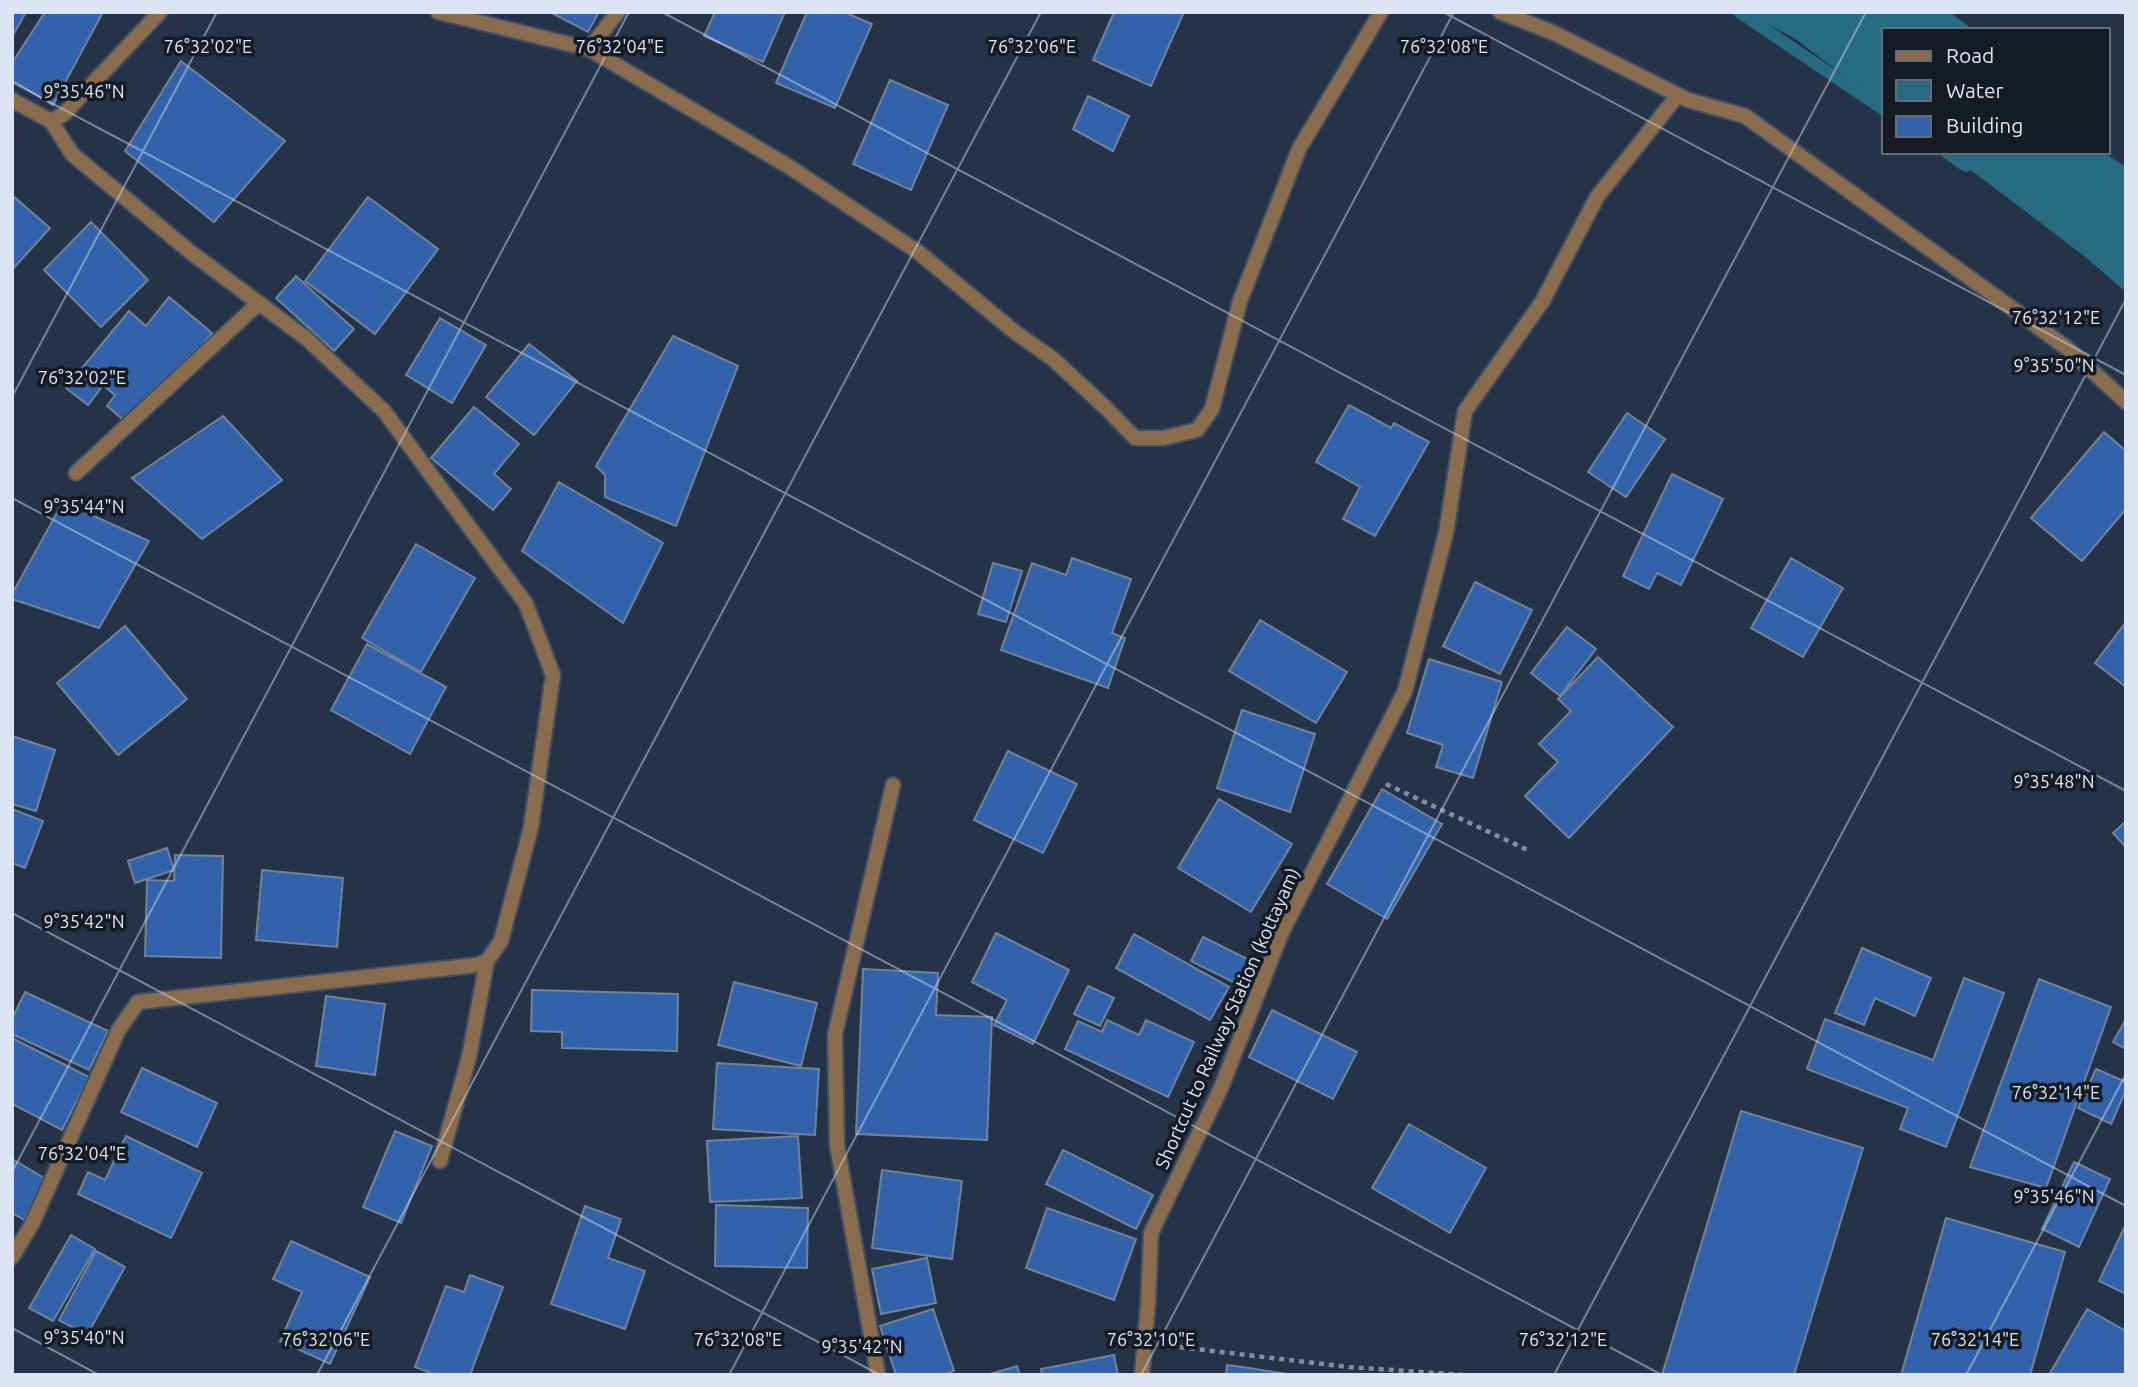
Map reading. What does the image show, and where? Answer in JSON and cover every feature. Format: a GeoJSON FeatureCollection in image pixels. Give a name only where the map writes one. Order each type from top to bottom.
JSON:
{"type":"FeatureCollection","features":[{"type":"Feature","properties":{"kind":"street"},"geometry":{"type":"LineString","coordinates":[[51,121],[64,114],[160,12]]}},
{"type":"Feature","properties":{"kind":"street"},"geometry":{"type":"LineString","coordinates":[[439,12],[589,49],[788,166],[918,252],[1016,333],[1053,359],[1135,438],[1163,439],[1197,430],[1212,409],[1240,301],[1299,149],[1381,12]]}},
{"type":"Feature","properties":{"kind":"street"},"geometry":{"type":"LineString","coordinates":[[589,49],[618,12]]}},
{"type":"Feature","properties":{"kind":"street"},"geometry":{"type":"LineString","coordinates":[[1500,12],[1554,33],[1688,100],[1745,116],[2067,348],[2126,402]]}},
{"type":"Feature","properties":{"kind":"street","name":"Shortcut to Railway Station (kottayam)"},"geometry":{"type":"LineString","coordinates":[[1142,1375],[1151,1233],[1220,1088],[1281,934],[1405,691],[1446,533],[1465,411],[1542,302],[1597,197],[1678,95]]}},
{"type":"Feature","properties":{"kind":"street"},"geometry":{"type":"LineString","coordinates":[[12,100],[51,121],[72,154],[189,251],[307,339],[383,411],[526,604],[553,674],[531,827],[501,941],[487,961],[469,1056],[440,1161]]}},
{"type":"Feature","properties":{"kind":"street"},"geometry":{"type":"LineString","coordinates":[[76,473],[259,303]]}},
{"type":"Feature","properties":{"kind":"street"},"geometry":{"type":"LineString","coordinates":[[878,1375],[837,1145],[835,1034],[893,785]]}},
{"type":"Feature","properties":{"kind":"street"},"geometry":{"type":"LineString","coordinates":[[12,1257],[33,1222],[118,1031],[138,1002],[477,965],[487,961]]}},
{"type":"Feature","properties":{"kind":"path"},"geometry":{"type":"LineString","coordinates":[[1363,773],[1530,851]]}},
{"type":"Feature","properties":{"kind":"path"},"geometry":{"type":"LineString","coordinates":[[1145,1343],[1349,1367],[1464,1375]]}},
{"type":"Feature","properties":{"kind":"water"},"geometry":{"type":"Polygon","coordinates":[[[1743,12],[1950,12],[1970,28],[1882,28],[1882,104],[1794,38],[1743,12]]]}},
{"type":"Feature","properties":{"kind":"water"},"geometry":{"type":"Polygon","coordinates":[[[1950,154],[2106,154],[2126,167],[2126,292],[2084,256],[1950,154]]]}},
{"type":"Feature","properties":{"kind":"building"},"geometry":{"type":"Polygon","coordinates":[[[12,12],[26,12],[12,37],[12,12]]]}},
{"type":"Feature","properties":{"kind":"building"},"geometry":{"type":"Polygon","coordinates":[[[45,12],[103,12],[53,105],[12,80],[12,63],[45,12]]]}},
{"type":"Feature","properties":{"kind":"building"},"geometry":{"type":"Polygon","coordinates":[[[550,12],[599,12],[588,32],[550,12]]]}},
{"type":"Feature","properties":{"kind":"building"},"geometry":{"type":"Polygon","coordinates":[[[715,12],[785,12],[763,62],[704,36],[715,12]]]}},
{"type":"Feature","properties":{"kind":"building"},"geometry":{"type":"Polygon","coordinates":[[[807,12],[844,12],[872,24],[835,108],[776,83],[807,12]]]}},
{"type":"Feature","properties":{"kind":"building"},"geometry":{"type":"Polygon","coordinates":[[[1114,12],[1184,12],[1151,86],[1093,60],[1114,12]]]}},
{"type":"Feature","properties":{"kind":"building"},"geometry":{"type":"Polygon","coordinates":[[[181,61],[285,141],[214,222],[125,151],[181,61]]]}},
{"type":"Feature","properties":{"kind":"building"},"geometry":{"type":"Polygon","coordinates":[[[890,80],[948,105],[911,190],[853,164],[890,80]]]}},
{"type":"Feature","properties":{"kind":"building"},"geometry":{"type":"Polygon","coordinates":[[[1088,96],[1129,116],[1113,151],[1073,129],[1088,96]]]}},
{"type":"Feature","properties":{"kind":"building"},"geometry":{"type":"Polygon","coordinates":[[[12,195],[50,228],[12,270],[12,195]]]}},
{"type":"Feature","properties":{"kind":"building"},"geometry":{"type":"Polygon","coordinates":[[[368,197],[438,249],[375,334],[305,281],[368,197]]]}},
{"type":"Feature","properties":{"kind":"building"},"geometry":{"type":"Polygon","coordinates":[[[91,222],[148,280],[101,327],[44,270],[91,222]]]}},
{"type":"Feature","properties":{"kind":"building"},"geometry":{"type":"Polygon","coordinates":[[[296,276],[354,329],[334,351],[276,298],[296,276]]]}},
{"type":"Feature","properties":{"kind":"building"},"geometry":{"type":"Polygon","coordinates":[[[169,297],[212,333],[134,429],[107,406],[115,395],[82,368],[129,311],[146,326],[169,297]]]}},
{"type":"Feature","properties":{"kind":"building"},"geometry":{"type":"Polygon","coordinates":[[[440,318],[486,345],[452,403],[406,375],[440,318]]]}},
{"type":"Feature","properties":{"kind":"building"},"geometry":{"type":"Polygon","coordinates":[[[673,336],[738,366],[676,526],[605,497],[605,475],[596,466],[673,336]]]}},
{"type":"Feature","properties":{"kind":"building"},"geometry":{"type":"Polygon","coordinates":[[[529,344],[577,381],[534,435],[486,397],[529,344]]]}},
{"type":"Feature","properties":{"kind":"building"},"geometry":{"type":"Polygon","coordinates":[[[79,372],[101,388],[88,405],[66,388],[79,372]]]}},
{"type":"Feature","properties":{"kind":"building"},"geometry":{"type":"Polygon","coordinates":[[[1349,405],[1391,428],[1394,423],[1429,442],[1375,536],[1343,519],[1360,487],[1316,462],[1349,405]]]}},
{"type":"Feature","properties":{"kind":"building"},"geometry":{"type":"Polygon","coordinates":[[[474,407],[519,444],[494,474],[511,489],[493,510],[431,458],[474,407]]]}},
{"type":"Feature","properties":{"kind":"building"},"geometry":{"type":"Polygon","coordinates":[[[1627,413],[1665,439],[1626,497],[1588,472],[1627,413]]]}},
{"type":"Feature","properties":{"kind":"building"},"geometry":{"type":"Polygon","coordinates":[[[223,416],[282,480],[202,539],[132,478],[223,416]]]}},
{"type":"Feature","properties":{"kind":"building"},"geometry":{"type":"Polygon","coordinates":[[[2104,432],[2126,451],[2126,509],[2082,561],[2031,518],[2104,432]]]}},
{"type":"Feature","properties":{"kind":"building"},"geometry":{"type":"Polygon","coordinates":[[[1672,474],[1723,499],[1681,585],[1657,573],[1649,589],[1623,576],[1672,474]]]}},
{"type":"Feature","properties":{"kind":"building"},"geometry":{"type":"Polygon","coordinates":[[[559,482],[663,543],[623,623],[522,551],[559,482]]]}},
{"type":"Feature","properties":{"kind":"building"},"geometry":{"type":"Polygon","coordinates":[[[63,502],[149,541],[99,628],[12,599],[12,594],[63,502]]]}},
{"type":"Feature","properties":{"kind":"building"},"geometry":{"type":"Polygon","coordinates":[[[416,544],[475,578],[421,672],[362,638],[416,544]]]}},
{"type":"Feature","properties":{"kind":"building"},"geometry":{"type":"Polygon","coordinates":[[[1072,558],[1131,579],[1112,633],[1125,638],[1108,688],[1001,650],[1032,563],[1066,575],[1072,558]]]}},
{"type":"Feature","properties":{"kind":"building"},"geometry":{"type":"Polygon","coordinates":[[[1791,558],[1843,588],[1803,657],[1751,628],[1791,558]]]}},
{"type":"Feature","properties":{"kind":"building"},"geometry":{"type":"Polygon","coordinates":[[[993,563],[1022,571],[1006,622],[978,614],[993,563]]]}},
{"type":"Feature","properties":{"kind":"building"},"geometry":{"type":"Polygon","coordinates":[[[1475,582],[1532,610],[1500,674],[1443,646],[1475,582]]]}},
{"type":"Feature","properties":{"kind":"building"},"geometry":{"type":"Polygon","coordinates":[[[1260,620],[1347,672],[1316,723],[1229,671],[1260,620]]]}},
{"type":"Feature","properties":{"kind":"building"},"geometry":{"type":"Polygon","coordinates":[[[2126,622],[2126,687],[2095,663],[2126,622]]]}},
{"type":"Feature","properties":{"kind":"building"},"geometry":{"type":"Polygon","coordinates":[[[125,626],[187,699],[118,755],[57,683],[125,626]]]}},
{"type":"Feature","properties":{"kind":"building"},"geometry":{"type":"Polygon","coordinates":[[[1567,627],[1596,649],[1560,696],[1531,673],[1567,627]]]}},
{"type":"Feature","properties":{"kind":"building"},"geometry":{"type":"Polygon","coordinates":[[[367,644],[446,687],[410,754],[331,710],[367,644]]]}},
{"type":"Feature","properties":{"kind":"building"},"geometry":{"type":"Polygon","coordinates":[[[1598,657],[1673,727],[1569,838],[1525,796],[1558,762],[1539,744],[1571,711],[1558,699],[1598,657]]]}},
{"type":"Feature","properties":{"kind":"building"},"geometry":{"type":"Polygon","coordinates":[[[1429,659],[1502,682],[1473,778],[1436,767],[1443,745],[1407,733],[1429,659]]]}},
{"type":"Feature","properties":{"kind":"building"},"geometry":{"type":"Polygon","coordinates":[[[1242,710],[1315,734],[1290,812],[1217,788],[1242,710]]]}},
{"type":"Feature","properties":{"kind":"building"},"geometry":{"type":"Polygon","coordinates":[[[12,736],[55,750],[36,811],[12,804],[12,736]]]}},
{"type":"Feature","properties":{"kind":"building"},"geometry":{"type":"Polygon","coordinates":[[[1008,751],[1077,784],[1043,853],[974,820],[1008,751]]]}},
{"type":"Feature","properties":{"kind":"building"},"geometry":{"type":"Polygon","coordinates":[[[1382,789],[1442,824],[1387,919],[1327,884],[1382,789]]]}},
{"type":"Feature","properties":{"kind":"building"},"geometry":{"type":"Polygon","coordinates":[[[1219,799],[1292,844],[1251,912],[1178,868],[1219,799]]]}},
{"type":"Feature","properties":{"kind":"building"},"geometry":{"type":"Polygon","coordinates":[[[12,809],[43,821],[25,868],[12,863],[12,809]]]}},
{"type":"Feature","properties":{"kind":"building"},"geometry":{"type":"Polygon","coordinates":[[[2126,821],[2126,847],[2113,833],[2126,821]]]}},
{"type":"Feature","properties":{"kind":"building"},"geometry":{"type":"Polygon","coordinates":[[[167,848],[174,870],[135,883],[128,861],[167,848]]]}},
{"type":"Feature","properties":{"kind":"building"},"geometry":{"type":"Polygon","coordinates":[[[175,855],[223,856],[221,958],[145,956],[147,880],[174,881],[175,855]]]}},
{"type":"Feature","properties":{"kind":"building"},"geometry":{"type":"Polygon","coordinates":[[[262,870],[343,878],[337,947],[256,940],[262,870]]]}},
{"type":"Feature","properties":{"kind":"building"},"geometry":{"type":"Polygon","coordinates":[[[996,933],[1069,970],[1033,1044],[994,1025],[1007,1000],[972,982],[996,933]]]}},
{"type":"Feature","properties":{"kind":"building"},"geometry":{"type":"Polygon","coordinates":[[[1134,934],[1229,987],[1210,1020],[1116,968],[1134,934]]]}},
{"type":"Feature","properties":{"kind":"building"},"geometry":{"type":"Polygon","coordinates":[[[1203,937],[1249,960],[1237,984],[1191,961],[1203,937]]]}},
{"type":"Feature","properties":{"kind":"building"},"geometry":{"type":"Polygon","coordinates":[[[1862,948],[1931,978],[1915,1016],[1875,998],[1864,1025],[1835,1013],[1862,948]]]}},
{"type":"Feature","properties":{"kind":"building"},"geometry":{"type":"Polygon","coordinates":[[[863,969],[938,973],[936,1015],[992,1017],[987,1140],[856,1134],[863,969]]]}},
{"type":"Feature","properties":{"kind":"building"},"geometry":{"type":"Polygon","coordinates":[[[1964,978],[2004,993],[1946,1147],[1900,1129],[1908,1108],[1807,1069],[1825,1019],[1933,1060],[1964,978]]]}},
{"type":"Feature","properties":{"kind":"building"},"geometry":{"type":"Polygon","coordinates":[[[2039,979],[2111,1007],[2046,1188],[1970,1167],[2039,979]]]}},
{"type":"Feature","properties":{"kind":"building"},"geometry":{"type":"Polygon","coordinates":[[[734,982],[817,1003],[801,1066],[718,1045],[734,982]]]}},
{"type":"Feature","properties":{"kind":"building"},"geometry":{"type":"Polygon","coordinates":[[[1088,986],[1114,998],[1100,1026],[1074,1014],[1088,986]]]}},
{"type":"Feature","properties":{"kind":"building"},"geometry":{"type":"Polygon","coordinates":[[[532,990],[678,994],[677,1051],[562,1048],[562,1032],[531,1031],[532,990]]]}},
{"type":"Feature","properties":{"kind":"building"},"geometry":{"type":"Polygon","coordinates":[[[25,992],[108,1031],[89,1070],[12,1034],[12,1019],[25,992]]]}},
{"type":"Feature","properties":{"kind":"building"},"geometry":{"type":"Polygon","coordinates":[[[326,996],[385,1004],[375,1075],[316,1066],[326,996]]]}},
{"type":"Feature","properties":{"kind":"building"},"geometry":{"type":"Polygon","coordinates":[[[1272,1010],[1357,1052],[1333,1099],[1249,1057],[1272,1010]]]}},
{"type":"Feature","properties":{"kind":"building"},"geometry":{"type":"Polygon","coordinates":[[[2126,1019],[2126,1049],[2113,1042],[2126,1019]]]}},
{"type":"Feature","properties":{"kind":"building"},"geometry":{"type":"Polygon","coordinates":[[[1107,1020],[1139,1035],[1146,1020],[1194,1042],[1168,1097],[1065,1049],[1078,1021],[1102,1032],[1107,1020]]]}},
{"type":"Feature","properties":{"kind":"building"},"geometry":{"type":"Polygon","coordinates":[[[12,1038],[89,1077],[62,1130],[12,1104],[12,1038]]]}},
{"type":"Feature","properties":{"kind":"building"},"geometry":{"type":"Polygon","coordinates":[[[717,1063],[819,1069],[815,1135],[713,1129],[717,1063]]]}},
{"type":"Feature","properties":{"kind":"building"},"geometry":{"type":"Polygon","coordinates":[[[142,1068],[217,1103],[197,1147],[121,1112],[142,1068]]]}},
{"type":"Feature","properties":{"kind":"building"},"geometry":{"type":"Polygon","coordinates":[[[2096,1069],[2126,1082],[2126,1090],[2111,1124],[2078,1108],[2096,1069]]]}},
{"type":"Feature","properties":{"kind":"building"},"geometry":{"type":"Polygon","coordinates":[[[1741,1111],[1863,1148],[1794,1375],[1662,1375],[1741,1111]]]}},
{"type":"Feature","properties":{"kind":"building"},"geometry":{"type":"Polygon","coordinates":[[[1409,1124],[1486,1168],[1450,1233],[1372,1188],[1409,1124]]]}},
{"type":"Feature","properties":{"kind":"building"},"geometry":{"type":"Polygon","coordinates":[[[395,1131],[432,1146],[401,1223],[363,1207],[395,1131]]]}},
{"type":"Feature","properties":{"kind":"building"},"geometry":{"type":"Polygon","coordinates":[[[126,1136],[202,1173],[171,1238],[78,1194],[88,1172],[105,1180],[126,1136]]]}},
{"type":"Feature","properties":{"kind":"building"},"geometry":{"type":"Polygon","coordinates":[[[798,1136],[802,1198],[710,1202],[707,1141],[798,1136]]]}},
{"type":"Feature","properties":{"kind":"building"},"geometry":{"type":"Polygon","coordinates":[[[1063,1150],[1153,1195],[1136,1229],[1046,1184],[1063,1150]]]}},
{"type":"Feature","properties":{"kind":"building"},"geometry":{"type":"Polygon","coordinates":[[[12,1159],[48,1180],[24,1220],[12,1213],[12,1159]]]}},
{"type":"Feature","properties":{"kind":"building"},"geometry":{"type":"Polygon","coordinates":[[[2074,1162],[2110,1179],[2079,1247],[2042,1229],[2074,1162]]]}},
{"type":"Feature","properties":{"kind":"building"},"geometry":{"type":"Polygon","coordinates":[[[882,1170],[962,1181],[952,1259],[872,1248],[882,1170]]]}},
{"type":"Feature","properties":{"kind":"building"},"geometry":{"type":"Polygon","coordinates":[[[716,1205],[808,1208],[807,1268],[715,1266],[716,1205]]]}},
{"type":"Feature","properties":{"kind":"building"},"geometry":{"type":"Polygon","coordinates":[[[585,1206],[621,1219],[608,1258],[645,1271],[625,1329],[551,1304],[585,1206]]]}},
{"type":"Feature","properties":{"kind":"building"},"geometry":{"type":"Polygon","coordinates":[[[1047,1208],[1136,1239],[1114,1300],[1026,1268],[1047,1208]]]}},
{"type":"Feature","properties":{"kind":"building"},"geometry":{"type":"Polygon","coordinates":[[[1946,1218],[2065,1252],[2030,1375],[1901,1375],[1946,1218]]]}},
{"type":"Feature","properties":{"kind":"building"},"geometry":{"type":"Polygon","coordinates":[[[2126,1224],[2126,1294],[2099,1281],[2126,1224]]]}},
{"type":"Feature","properties":{"kind":"building"},"geometry":{"type":"Polygon","coordinates":[[[71,1235],[95,1249],[53,1321],[29,1308],[71,1235]]]}},
{"type":"Feature","properties":{"kind":"building"},"geometry":{"type":"Polygon","coordinates":[[[291,1241],[370,1277],[330,1364],[280,1341],[302,1292],[273,1279],[291,1241]]]}},
{"type":"Feature","properties":{"kind":"building"},"geometry":{"type":"Polygon","coordinates":[[[96,1251],[125,1267],[87,1335],[59,1320],[96,1251]]]}},
{"type":"Feature","properties":{"kind":"building"},"geometry":{"type":"Polygon","coordinates":[[[927,1258],[936,1303],[881,1314],[872,1269],[927,1258]]]}},
{"type":"Feature","properties":{"kind":"building"},"geometry":{"type":"Polygon","coordinates":[[[470,1275],[503,1287],[470,1375],[436,1375],[415,1367],[446,1286],[464,1292],[470,1275]]]}},
{"type":"Feature","properties":{"kind":"building"},"geometry":{"type":"Polygon","coordinates":[[[933,1309],[954,1371],[943,1375],[896,1375],[880,1326],[933,1309]]]}},
{"type":"Feature","properties":{"kind":"building"},"geometry":{"type":"Polygon","coordinates":[[[2087,1309],[2126,1331],[2124,1375],[2049,1375],[2087,1309]]]}},
{"type":"Feature","properties":{"kind":"building"},"geometry":{"type":"Polygon","coordinates":[[[1114,1355],[1118,1375],[1042,1375],[1041,1369],[1114,1355]]]}},
{"type":"Feature","properties":{"kind":"building"},"geometry":{"type":"Polygon","coordinates":[[[1227,1365],[1249,1368],[1293,1375],[1226,1375],[1227,1365]]]}},
{"type":"Feature","properties":{"kind":"building"},"geometry":{"type":"Polygon","coordinates":[[[1017,1366],[1020,1375],[987,1375],[1017,1366]]]}},
{"type":"Feature","properties":{"kind":"waterway"},"geometry":{"type":"LineString","coordinates":[[1739,12],[1882,109]]}},
{"type":"Feature","properties":{"kind":"waterway"},"geometry":{"type":"LineString","coordinates":[[1949,154],[1966,166]]}}]}
